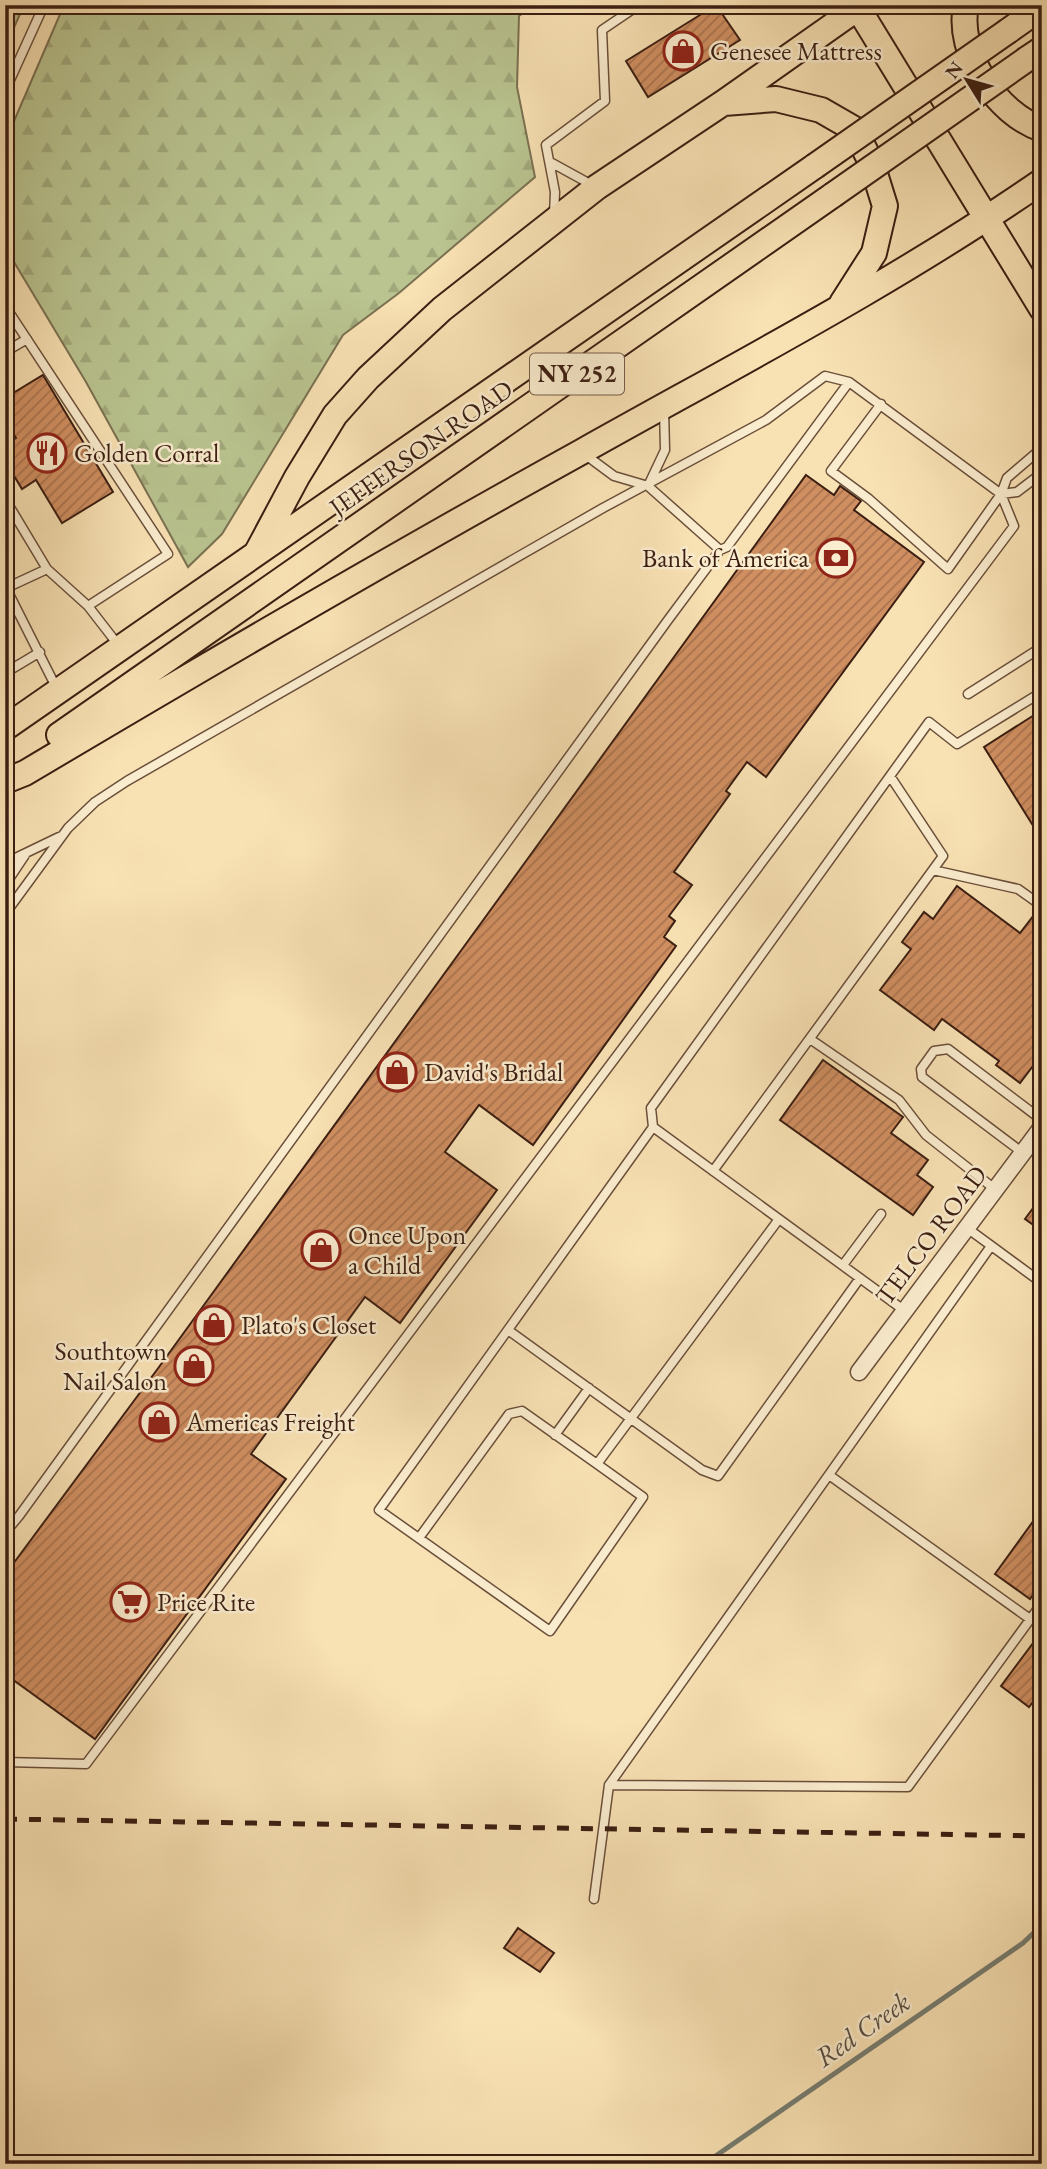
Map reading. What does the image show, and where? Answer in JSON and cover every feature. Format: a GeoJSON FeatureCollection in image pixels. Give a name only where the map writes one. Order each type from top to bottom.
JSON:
{"type":"FeatureCollection","features":[{"type":"Feature","properties":{"kind":"main road"},"geometry":{"type":"LineString","coordinates":[[966,5],[963,20],[978,73],[1001,105],[1042,129]]}},
{"type":"Feature","properties":{"kind":"main road"},"geometry":{"type":"LineString","coordinates":[[256,556],[297,477],[335,415],[368,378],[442,309],[597,187],[723,103],[858,6],[985,220],[1042,309]]}},
{"type":"Feature","properties":{"kind":"main road","name":"JEFFERSON ROAD"},"geometry":{"type":"LineString","coordinates":[[5,728],[1042,7]]}},
{"type":"Feature","properties":{"kind":"main road","name":"JEFFERSON ROAD"},"geometry":{"type":"LineString","coordinates":[[5,772],[275,587],[1034,54]]}},
{"type":"Feature","properties":{"kind":"main road"},"geometry":{"type":"LineString","coordinates":[[723,103],[776,99],[821,110],[854,129],[872,164],[885,206],[874,253],[839,309]]}},
{"type":"Feature","properties":{"kind":"main road"},"geometry":{"type":"LineString","coordinates":[[5,781],[581,452],[839,309],[985,220],[1042,181]]}},
{"type":"Feature","properties":{"kind":"street","name":"TELCO ROAD"},"geometry":{"type":"LineString","coordinates":[[859,1372],[1042,1127]]}},
{"type":"Feature","properties":{"kind":"lane"},"geometry":{"type":"LineString","coordinates":[[5,91],[44,5]]}},
{"type":"Feature","properties":{"kind":"lane"},"geometry":{"type":"LineString","coordinates":[[552,222],[555,192],[552,163],[546,145],[606,101],[602,30],[639,5]]}},
{"type":"Feature","properties":{"kind":"lane"},"geometry":{"type":"LineString","coordinates":[[552,163],[597,187]]}},
{"type":"Feature","properties":{"kind":"lane"},"geometry":{"type":"LineString","coordinates":[[5,306],[168,554],[88,606]]}},
{"type":"Feature","properties":{"kind":"lane"},"geometry":{"type":"LineString","coordinates":[[5,352],[27,339]]}},
{"type":"Feature","properties":{"kind":"lane"},"geometry":{"type":"LineString","coordinates":[[5,914],[62,836],[95,802],[127,781],[603,508],[766,420],[825,376],[849,382],[1001,494],[1014,526],[86,1764],[5,1762]]}},
{"type":"Feature","properties":{"kind":"lane"},"geometry":{"type":"LineString","coordinates":[[5,1528],[9,1528],[19,1516],[723,549],[849,382]]}},
{"type":"Feature","properties":{"kind":"lane"},"geometry":{"type":"LineString","coordinates":[[881,404],[831,471],[869,499],[948,569],[1001,494],[1007,478],[1042,448]]}},
{"type":"Feature","properties":{"kind":"lane"},"geometry":{"type":"LineString","coordinates":[[648,486],[665,450],[664,406]]}},
{"type":"Feature","properties":{"kind":"lane"},"geometry":{"type":"LineString","coordinates":[[581,452],[614,476],[648,486],[723,549]]}},
{"type":"Feature","properties":{"kind":"lane"},"geometry":{"type":"LineString","coordinates":[[1001,494],[1017,492],[1042,473]]}},
{"type":"Feature","properties":{"kind":"lane"},"geometry":{"type":"LineString","coordinates":[[5,499],[47,569],[88,606],[121,648]]}},
{"type":"Feature","properties":{"kind":"lane"},"geometry":{"type":"LineString","coordinates":[[47,569],[6,587],[58,691]]}},
{"type":"Feature","properties":{"kind":"lane"},"geometry":{"type":"LineString","coordinates":[[968,694],[1042,647]]}},
{"type":"Feature","properties":{"kind":"lane"},"geometry":{"type":"LineString","coordinates":[[5,673],[40,652]]}},
{"type":"Feature","properties":{"kind":"lane"},"geometry":{"type":"LineString","coordinates":[[419,1538],[509,1414],[522,1411],[597,1464],[643,1497],[550,1631],[379,1510],[653,1127],[651,1108],[929,722],[957,744],[1042,692]]}},
{"type":"Feature","properties":{"kind":"lane"},"geometry":{"type":"LineString","coordinates":[[713,1171],[943,856],[890,776]]}},
{"type":"Feature","properties":{"kind":"lane"},"geometry":{"type":"LineString","coordinates":[[5,863],[62,836]]}},
{"type":"Feature","properties":{"kind":"lane"},"geometry":{"type":"LineString","coordinates":[[5,885],[27,853]]}},
{"type":"Feature","properties":{"kind":"lane"},"geometry":{"type":"LineString","coordinates":[[933,870],[1018,889],[1042,906]]}},
{"type":"Feature","properties":{"kind":"lane"},"geometry":{"type":"LineString","coordinates":[[810,1039],[899,1100],[926,1135],[996,1189]]}},
{"type":"Feature","properties":{"kind":"lane"},"geometry":{"type":"LineString","coordinates":[[1023,1153],[922,1077],[920,1069],[933,1051],[948,1049],[1042,1119]]}},
{"type":"Feature","properties":{"kind":"lane"},"geometry":{"type":"LineString","coordinates":[[653,1127],[905,1311]]}},
{"type":"Feature","properties":{"kind":"lane"},"geometry":{"type":"LineString","coordinates":[[843,1265],[881,1213]]}},
{"type":"Feature","properties":{"kind":"lane"},"geometry":{"type":"LineString","coordinates":[[597,1464],[779,1219]]}},
{"type":"Feature","properties":{"kind":"lane"},"geometry":{"type":"LineString","coordinates":[[967,1228],[1042,1283]]}},
{"type":"Feature","properties":{"kind":"lane"},"geometry":{"type":"LineString","coordinates":[[593,1899],[608,1786],[991,1246]]}},
{"type":"Feature","properties":{"kind":"lane"},"geometry":{"type":"LineString","coordinates":[[508,1330],[702,1470],[718,1476],[860,1278]]}},
{"type":"Feature","properties":{"kind":"lane"},"geometry":{"type":"LineString","coordinates":[[555,1435],[589,1388]]}},
{"type":"Feature","properties":{"kind":"lane"},"geometry":{"type":"LineString","coordinates":[[829,1475],[1030,1619]]}},
{"type":"Feature","properties":{"kind":"lane"},"geometry":{"type":"LineString","coordinates":[[608,1786],[908,1787],[1042,1602]]}},
{"type":"Feature","properties":{"kind":"green space"},"geometry":{"type":"Polygon","coordinates":[[[5,5],[24,5],[5,48],[5,5]]]}},
{"type":"Feature","properties":{"kind":"green space"},"geometry":{"type":"Polygon","coordinates":[[[64,5],[534,5],[519,16],[517,87],[535,177],[399,293],[343,335],[222,534],[188,567],[86,382],[5,247],[5,142],[64,5]]]}},
{"type":"Feature","properties":{"kind":"building","name":"Genesee Mattress"},"geometry":{"type":"Polygon","coordinates":[[[716,5],[740,40],[648,97],[626,61],[716,5]]]}},
{"type":"Feature","properties":{"kind":"building","name":"Golden Corral"},"geometry":{"type":"Polygon","coordinates":[[[43,375],[113,492],[62,523],[36,480],[22,489],[5,461],[5,445],[16,438],[5,420],[5,398],[43,375]]]}},
{"type":"Feature","properties":{"kind":"building"},"geometry":{"type":"Polygon","coordinates":[[[806,475],[834,495],[840,486],[861,501],[854,510],[924,562],[766,777],[747,762],[726,791],[730,794],[674,872],[692,885],[669,916],[675,921],[664,937],[676,946],[533,1145],[479,1105],[445,1152],[497,1190],[400,1323],[365,1297],[251,1454],[286,1479],[95,1739],[5,1674],[5,1563],[13,1564],[159,1367],[806,475]]]}},
{"type":"Feature","properties":{"kind":"building"},"geometry":{"type":"Polygon","coordinates":[[[1042,710],[1042,840],[984,747],[1042,710]]]}},
{"type":"Feature","properties":{"kind":"building"},"geometry":{"type":"Polygon","coordinates":[[[957,886],[1020,933],[1037,911],[1042,912],[1042,1054],[1020,1083],[996,1065],[999,1061],[942,1019],[934,1030],[880,990],[911,949],[902,942],[924,912],[933,919],[957,886]]]}},
{"type":"Feature","properties":{"kind":"building"},"geometry":{"type":"Polygon","coordinates":[[[823,1060],[903,1117],[891,1133],[928,1160],[917,1175],[933,1187],[913,1215],[780,1120],[823,1060]]]}},
{"type":"Feature","properties":{"kind":"building"},"geometry":{"type":"Polygon","coordinates":[[[1042,1196],[1042,1231],[1025,1219],[1042,1196]]]}},
{"type":"Feature","properties":{"kind":"building"},"geometry":{"type":"Polygon","coordinates":[[[1042,1509],[1042,1582],[1030,1599],[995,1574],[1042,1509]]]}},
{"type":"Feature","properties":{"kind":"building"},"geometry":{"type":"Polygon","coordinates":[[[1042,1631],[1042,1690],[1029,1707],[1001,1686],[1042,1631]]]}},
{"type":"Feature","properties":{"kind":"building"},"geometry":{"type":"Polygon","coordinates":[[[518,1928],[554,1953],[540,1972],[504,1948],[518,1928]]]}},
{"type":"Feature","properties":{"kind":"waterway","name":"Red Creek"},"geometry":{"type":"LineString","coordinates":[[704,2164],[1023,1943],[1042,1925]]}},
{"type":"Feature","properties":{"kind":"railway"},"geometry":{"type":"LineString","coordinates":[[5,1819],[1042,1836]]}},
{"type":"Feature","properties":{"kind":"place","name":"Genesee Mattress"},"geometry":{"type":"Point","coordinates":[683,51]}},
{"type":"Feature","properties":{"kind":"place","name":"Golden Corral"},"geometry":{"type":"Point","coordinates":[47,453]}},
{"type":"Feature","properties":{"kind":"place","name":"Bank of America"},"geometry":{"type":"Point","coordinates":[836,558]}},
{"type":"Feature","properties":{"kind":"place","name":"David's Bridal"},"geometry":{"type":"Point","coordinates":[397,1072]}},
{"type":"Feature","properties":{"kind":"place","name":"Once Upon a Child"},"geometry":{"type":"Point","coordinates":[321,1250]}},
{"type":"Feature","properties":{"kind":"place","name":"Plato's Closet"},"geometry":{"type":"Point","coordinates":[214,1325]}},
{"type":"Feature","properties":{"kind":"place","name":"Southtown Nail Salon"},"geometry":{"type":"Point","coordinates":[194,1366]}},
{"type":"Feature","properties":{"kind":"place","name":"Americas Freight"},"geometry":{"type":"Point","coordinates":[159,1422]}},
{"type":"Feature","properties":{"kind":"place","name":"Price Rite"},"geometry":{"type":"Point","coordinates":[130,1602]}}]}
